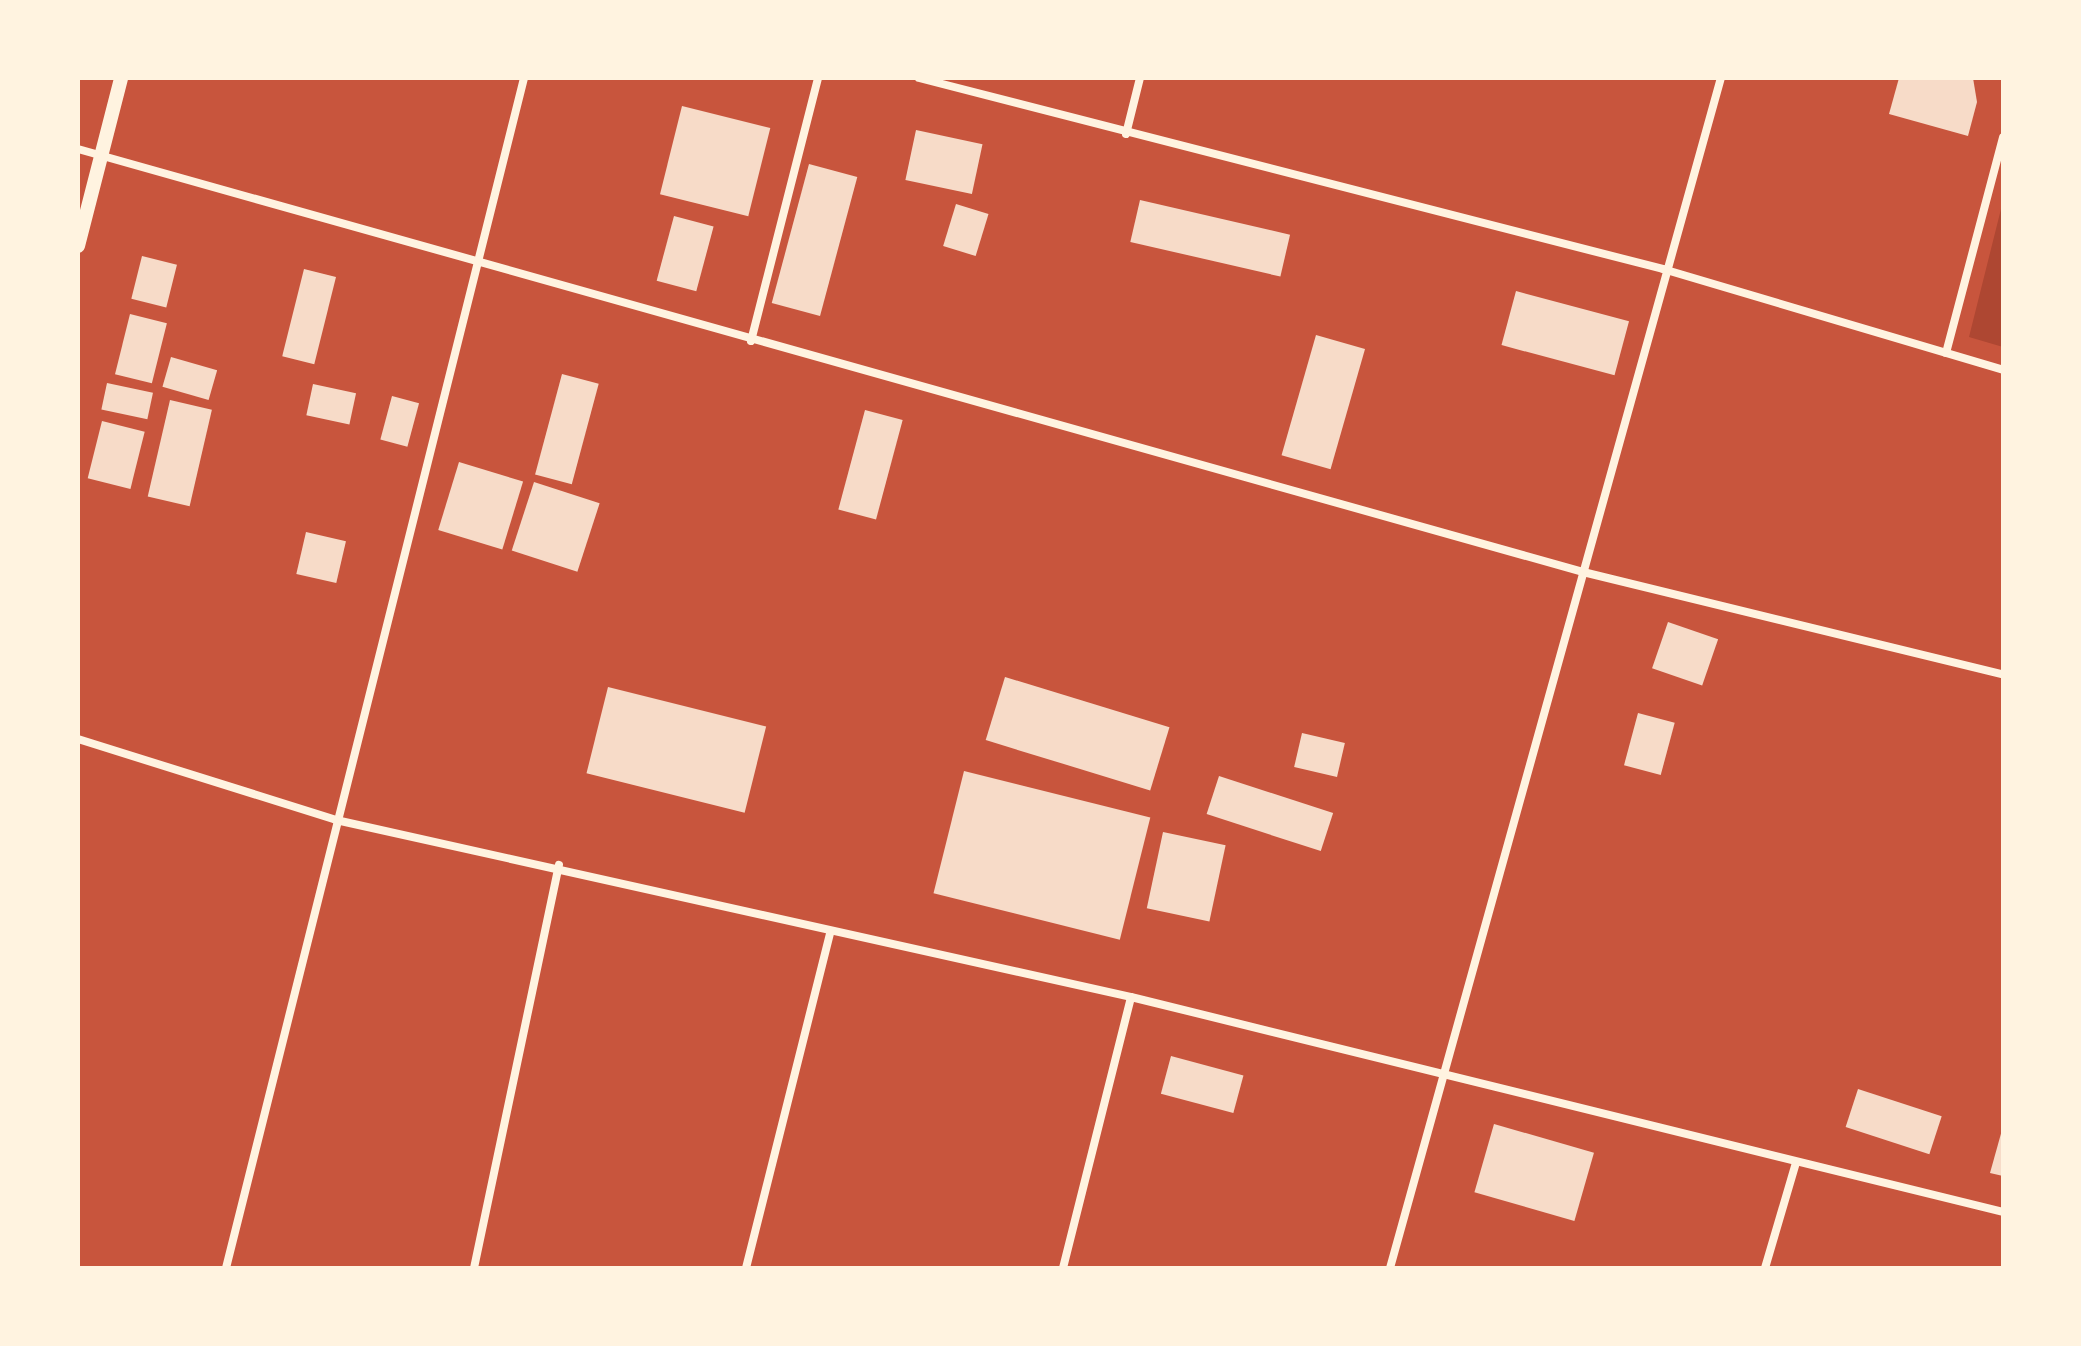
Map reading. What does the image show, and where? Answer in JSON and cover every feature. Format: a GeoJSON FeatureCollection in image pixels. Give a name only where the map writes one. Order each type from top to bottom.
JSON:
{"type":"FeatureCollection","features":[{"type":"Feature","properties":{"kind":"street"},"geometry":{"type":"LineString","coordinates":[[78,246],[121,78]]}},
{"type":"Feature","properties":{"kind":"street"},"geometry":{"type":"LineString","coordinates":[[226,1268],[475,258],[524,78]]}},
{"type":"Feature","properties":{"kind":"street"},"geometry":{"type":"LineString","coordinates":[[751,341],[818,78]]}},
{"type":"Feature","properties":{"kind":"street"},"geometry":{"type":"LineString","coordinates":[[919,78],[1126,134],[1663,269],[2003,370]]}},
{"type":"Feature","properties":{"kind":"street"},"geometry":{"type":"LineString","coordinates":[[1126,134],[1140,78]]}},
{"type":"Feature","properties":{"kind":"street"},"geometry":{"type":"LineString","coordinates":[[1390,1268],[1583,572],[1663,269],[1721,78]]}},
{"type":"Feature","properties":{"kind":"street"},"geometry":{"type":"LineString","coordinates":[[1946,353],[2003,137]]}},
{"type":"Feature","properties":{"kind":"street"},"geometry":{"type":"LineString","coordinates":[[78,149],[475,258],[751,341],[1583,572],[2003,674]]}},
{"type":"Feature","properties":{"kind":"street"},"geometry":{"type":"LineString","coordinates":[[78,739],[336,820],[559,865],[830,933],[1131,997],[2003,1212]]}},
{"type":"Feature","properties":{"kind":"street"},"geometry":{"type":"LineString","coordinates":[[474,1268],[559,865]]}},
{"type":"Feature","properties":{"kind":"street"},"geometry":{"type":"LineString","coordinates":[[746,1268],[830,933]]}},
{"type":"Feature","properties":{"kind":"street"},"geometry":{"type":"LineString","coordinates":[[1063,1268],[1131,997]]}},
{"type":"Feature","properties":{"kind":"street"},"geometry":{"type":"LineString","coordinates":[[1765,1268],[1796,1163]]}},
{"type":"Feature","properties":{"kind":"shaded area"},"geometry":{"type":"Polygon","coordinates":[[[2003,201],[2003,347],[1969,337],[2003,201]]]}},
{"type":"Feature","properties":{"kind":"building"},"geometry":{"type":"Polygon","coordinates":[[[1899,78],[1973,78],[1977,102],[1968,136],[1889,114],[1899,78]]]}},
{"type":"Feature","properties":{"kind":"building"},"geometry":{"type":"Polygon","coordinates":[[[682,106],[770,128],[748,216],[660,194],[682,106]]]}},
{"type":"Feature","properties":{"kind":"building"},"geometry":{"type":"Polygon","coordinates":[[[916,130],[983,144],[972,194],[905,180],[916,130]]]}},
{"type":"Feature","properties":{"kind":"building"},"geometry":{"type":"Polygon","coordinates":[[[809,164],[857,177],[820,316],[772,303],[809,164]]]}},
{"type":"Feature","properties":{"kind":"building"},"geometry":{"type":"Polygon","coordinates":[[[1140,200],[1290,235],[1280,277],[1130,242],[1140,200]]]}},
{"type":"Feature","properties":{"kind":"building"},"geometry":{"type":"Polygon","coordinates":[[[956,204],[989,214],[976,256],[943,246],[956,204]]]}},
{"type":"Feature","properties":{"kind":"building"},"geometry":{"type":"Polygon","coordinates":[[[674,216],[714,227],[696,291],[657,281],[674,216]]]}},
{"type":"Feature","properties":{"kind":"building"},"geometry":{"type":"Polygon","coordinates":[[[142,256],[177,265],[166,307],[131,299],[142,256]]]}},
{"type":"Feature","properties":{"kind":"building"},"geometry":{"type":"Polygon","coordinates":[[[304,269],[336,277],[314,364],[282,356],[304,269]]]}},
{"type":"Feature","properties":{"kind":"building"},"geometry":{"type":"Polygon","coordinates":[[[1516,291],[1629,321],[1615,375],[1502,345],[1516,291]]]}},
{"type":"Feature","properties":{"kind":"building"},"geometry":{"type":"Polygon","coordinates":[[[130,314],[167,323],[152,383],[115,374],[130,314]]]}},
{"type":"Feature","properties":{"kind":"building"},"geometry":{"type":"Polygon","coordinates":[[[1316,335],[1365,349],[1331,469],[1282,455],[1316,335]]]}},
{"type":"Feature","properties":{"kind":"building"},"geometry":{"type":"Polygon","coordinates":[[[171,357],[217,370],[209,400],[162,387],[171,357]]]}},
{"type":"Feature","properties":{"kind":"building"},"geometry":{"type":"Polygon","coordinates":[[[562,374],[599,384],[572,484],[535,474],[562,374]]]}},
{"type":"Feature","properties":{"kind":"building"},"geometry":{"type":"Polygon","coordinates":[[[107,383],[153,393],[147,419],[101,409],[107,383]]]}},
{"type":"Feature","properties":{"kind":"building"},"geometry":{"type":"Polygon","coordinates":[[[313,384],[356,393],[349,424],[306,415],[313,384]]]}},
{"type":"Feature","properties":{"kind":"building"},"geometry":{"type":"Polygon","coordinates":[[[392,396],[419,403],[407,447],[380,439],[392,396]]]}},
{"type":"Feature","properties":{"kind":"building"},"geometry":{"type":"Polygon","coordinates":[[[170,400],[212,410],[190,506],[148,496],[170,400]]]}},
{"type":"Feature","properties":{"kind":"building"},"geometry":{"type":"Polygon","coordinates":[[[865,410],[903,420],[876,520],[838,509],[865,410]]]}},
{"type":"Feature","properties":{"kind":"building"},"geometry":{"type":"Polygon","coordinates":[[[102,421],[145,432],[130,489],[88,478],[102,421]]]}},
{"type":"Feature","properties":{"kind":"building"},"geometry":{"type":"Polygon","coordinates":[[[459,462],[523,482],[502,549],[438,530],[459,462]]]}},
{"type":"Feature","properties":{"kind":"building"},"geometry":{"type":"Polygon","coordinates":[[[534,482],[600,503],[577,572],[512,550],[534,482]]]}},
{"type":"Feature","properties":{"kind":"building"},"geometry":{"type":"Polygon","coordinates":[[[306,532],[346,541],[336,583],[296,574],[306,532]]]}},
{"type":"Feature","properties":{"kind":"building"},"geometry":{"type":"Polygon","coordinates":[[[1668,622],[1718,639],[1702,686],[1652,668],[1668,622]]]}},
{"type":"Feature","properties":{"kind":"building"},"geometry":{"type":"Polygon","coordinates":[[[1005,677],[1169,727],[1150,790],[986,740],[1005,677]]]}},
{"type":"Feature","properties":{"kind":"building"},"geometry":{"type":"Polygon","coordinates":[[[608,687],[766,726],[745,813],[586,773],[608,687]]]}},
{"type":"Feature","properties":{"kind":"building"},"geometry":{"type":"Polygon","coordinates":[[[1638,713],[1675,723],[1661,775],[1624,765],[1638,713]]]}},
{"type":"Feature","properties":{"kind":"building"},"geometry":{"type":"Polygon","coordinates":[[[1302,733],[1345,743],[1337,777],[1294,767],[1302,733]]]}},
{"type":"Feature","properties":{"kind":"building"},"geometry":{"type":"Polygon","coordinates":[[[964,771],[1150,817],[1120,940],[934,893],[964,771]]]}},
{"type":"Feature","properties":{"kind":"building"},"geometry":{"type":"Polygon","coordinates":[[[1219,776],[1333,813],[1321,851],[1207,814],[1219,776]]]}},
{"type":"Feature","properties":{"kind":"building"},"geometry":{"type":"Polygon","coordinates":[[[1163,832],[1226,845],[1209,922],[1147,908],[1163,832]]]}},
{"type":"Feature","properties":{"kind":"building"},"geometry":{"type":"Polygon","coordinates":[[[1171,1056],[1243,1075],[1233,1113],[1161,1094],[1171,1056]]]}},
{"type":"Feature","properties":{"kind":"building"},"geometry":{"type":"Polygon","coordinates":[[[1858,1089],[1942,1116],[1929,1154],[1846,1127],[1858,1089]]]}},
{"type":"Feature","properties":{"kind":"building"},"geometry":{"type":"Polygon","coordinates":[[[1494,1124],[1594,1153],[1574,1221],[1474,1192],[1494,1124]]]}},
{"type":"Feature","properties":{"kind":"building"},"geometry":{"type":"Polygon","coordinates":[[[2003,1130],[2003,1176],[1990,1173],[2003,1130]]]}}]}
